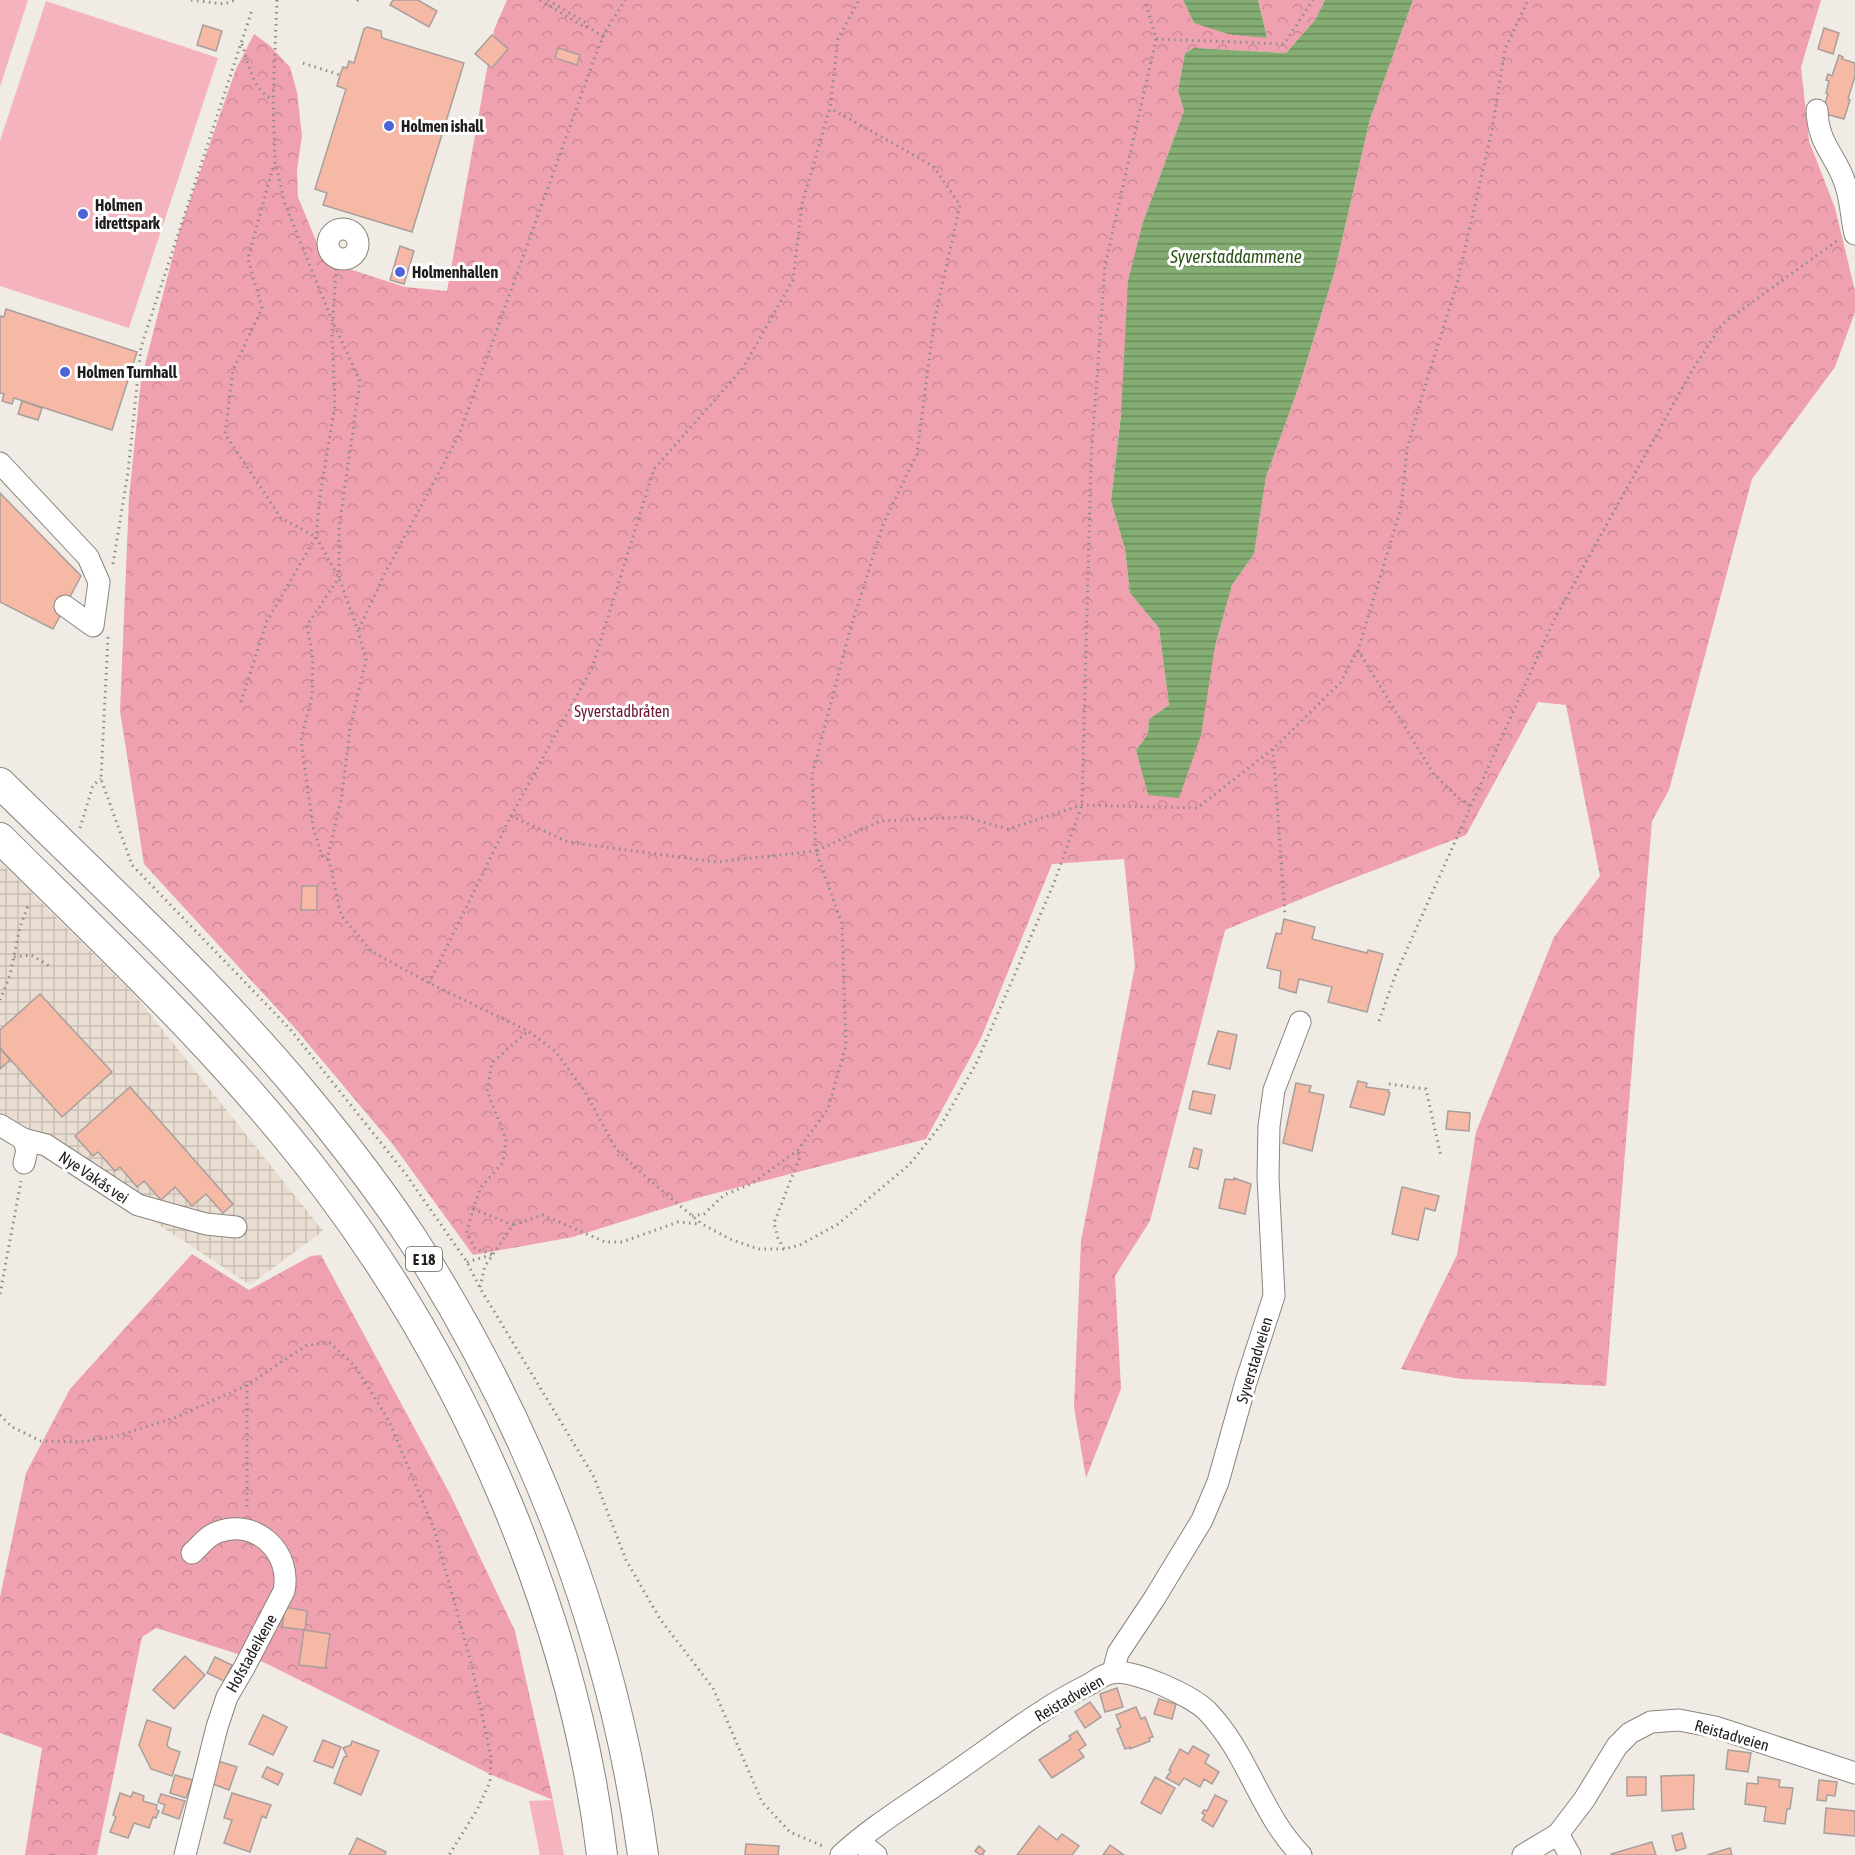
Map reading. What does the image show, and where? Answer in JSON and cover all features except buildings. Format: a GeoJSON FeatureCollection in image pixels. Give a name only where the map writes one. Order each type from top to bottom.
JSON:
{"type":"FeatureCollection","features":[{"type":"Feature","properties":{"kind":"highway","name":"E 18"},"geometry":{"type":"LineString","coordinates":[[0,783],[206,985],[304,1095],[359,1164],[411,1238],[457,1312],[508,1410],[552,1510],[587,1609],[616,1708],[637,1807],[643,1855]]}},
{"type":"Feature","properties":{"kind":"highway","name":"E 18"},"geometry":{"type":"LineString","coordinates":[[0,838],[180,1016],[274,1122],[328,1189],[423,1332],[474,1431],[517,1527],[554,1631],[579,1719],[598,1819],[602,1855]]}},
{"type":"Feature","properties":{"kind":"street"},"geometry":{"type":"LineString","coordinates":[[1817,110],[1823,144],[1846,184],[1854,230]]}},
{"type":"Feature","properties":{"kind":"street"},"geometry":{"type":"LineString","coordinates":[[0,463],[88,557],[99,582],[93,626],[64,606]]}},
{"type":"Feature","properties":{"kind":"street","name":"Syverstadveien"},"geometry":{"type":"LineString","coordinates":[[1113,1672],[1118,1653],[1202,1520],[1218,1482],[1274,1296],[1268,1177],[1269,1126],[1274,1090],[1300,1022]]}},
{"type":"Feature","properties":{"kind":"street","name":"Nye Vakås vei"},"geometry":{"type":"LineString","coordinates":[[0,1125],[23,1139],[46,1145],[138,1205],[206,1224],[236,1227]]}},
{"type":"Feature","properties":{"kind":"street"},"geometry":{"type":"LineString","coordinates":[[23,1139],[27,1150],[24,1163]]}},
{"type":"Feature","properties":{"kind":"street"},"geometry":{"type":"LineString","coordinates":[[192,1553],[217,1532],[231,1528],[248,1530]]}},
{"type":"Feature","properties":{"kind":"street","name":"Hofstadeikene"},"geometry":{"type":"LineString","coordinates":[[184,1855],[227,1697],[286,1584],[284,1562],[280,1555],[260,1534],[248,1530]]}},
{"type":"Feature","properties":{"kind":"street","name":"Reistadveien"},"geometry":{"type":"LineString","coordinates":[[847,1850],[1062,1698],[1113,1672],[1150,1679],[1187,1696],[1206,1710],[1238,1751],[1275,1821],[1288,1842],[1301,1855]]}},
{"type":"Feature","properties":{"kind":"street","name":"Reistadveien"},"geometry":{"type":"LineString","coordinates":[[1523,1855],[1558,1834],[1584,1800],[1617,1746],[1630,1733],[1651,1722],[1679,1720],[1714,1727],[1855,1773]]}},
{"type":"Feature","properties":{"kind":"street"},"geometry":{"type":"LineString","coordinates":[[1558,1834],[1570,1855]]}},
{"type":"Feature","properties":{"kind":"street"},"geometry":{"type":"LineString","coordinates":[[847,1850],[876,1855]]}},
{"type":"Feature","properties":{"kind":"path"},"geometry":{"type":"LineString","coordinates":[[191,0],[224,4],[235,0]]}},
{"type":"Feature","properties":{"kind":"path"},"geometry":{"type":"LineString","coordinates":[[277,0],[273,100],[274,162],[285,204],[332,320],[360,381],[339,528],[339,578],[307,625],[313,660],[312,696],[301,740],[313,827],[322,856],[329,861]]}},
{"type":"Feature","properties":{"kind":"path"},"geometry":{"type":"LineString","coordinates":[[540,0],[586,28],[587,26]]}},
{"type":"Feature","properties":{"kind":"path"},"geometry":{"type":"LineString","coordinates":[[548,0],[588,24],[587,26],[603,37]]}},
{"type":"Feature","properties":{"kind":"path"},"geometry":{"type":"LineString","coordinates":[[358,631],[384,575],[459,435],[603,37],[625,0]]}},
{"type":"Feature","properties":{"kind":"path"},"geometry":{"type":"LineString","coordinates":[[429,983],[511,816],[592,668],[654,469],[743,368],[793,280],[802,204],[830,108],[838,39],[859,0]]}},
{"type":"Feature","properties":{"kind":"path"},"geometry":{"type":"LineString","coordinates":[[274,162],[248,259],[262,308],[233,370],[225,434],[281,518],[316,537],[339,578],[366,659],[350,729],[342,795],[329,861],[341,915],[371,951],[429,983],[528,1031],[555,1051],[584,1090],[616,1149],[702,1224],[730,1239],[758,1249],[784,1248],[800,1245],[838,1224],[909,1165],[941,1125],[976,1064],[1054,883],[1082,805],[1089,617],[1091,460],[1105,266],[1156,39],[1145,0]]}},
{"type":"Feature","properties":{"kind":"path"},"geometry":{"type":"LineString","coordinates":[[1156,39],[1284,44],[1313,0]]}},
{"type":"Feature","properties":{"kind":"path"},"geometry":{"type":"LineString","coordinates":[[511,816],[568,842],[717,862],[816,851],[880,821],[964,817],[1008,829],[1082,805],[1197,808],[1272,749],[1340,683],[1359,650],[1401,508],[1407,449],[1457,284],[1492,130],[1505,49],[1528,0]]}},
{"type":"Feature","properties":{"kind":"path"},"geometry":{"type":"LineString","coordinates":[[112,570],[128,472],[141,347],[252,9]]}},
{"type":"Feature","properties":{"kind":"path"},"geometry":{"type":"LineString","coordinates":[[242,42],[253,79],[264,95],[273,100]]}},
{"type":"Feature","properties":{"kind":"path"},"geometry":{"type":"LineString","coordinates":[[303,63],[340,75]]}},
{"type":"Feature","properties":{"kind":"path"},"geometry":{"type":"LineString","coordinates":[[692,1216],[704,1214],[724,1195],[751,1184],[798,1150],[828,1108],[846,1045],[842,924],[816,851],[812,775],[850,630],[884,522],[917,454],[934,322],[960,205],[933,166],[830,108]]}},
{"type":"Feature","properties":{"kind":"path"},"geometry":{"type":"LineString","coordinates":[[1379,1022],[1395,976],[1555,618],[1690,374],[1722,324],[1854,230]]}},
{"type":"Feature","properties":{"kind":"path"},"geometry":{"type":"LineString","coordinates":[[241,702],[267,621],[316,537],[320,496],[335,404],[332,320],[337,257]]}},
{"type":"Feature","properties":{"kind":"path"},"geometry":{"type":"LineString","coordinates":[[109,628],[101,779],[132,866],[290,1029],[405,1173],[467,1262],[480,1288],[594,1477],[626,1560],[660,1619],[713,1688],[762,1802],[790,1832],[847,1850]]}},
{"type":"Feature","properties":{"kind":"path"},"geometry":{"type":"LineString","coordinates":[[1359,650],[1433,773],[1456,796],[1472,807]]}},
{"type":"Feature","properties":{"kind":"path"},"geometry":{"type":"LineString","coordinates":[[1272,749],[1285,915]]}},
{"type":"Feature","properties":{"kind":"path"},"geometry":{"type":"LineString","coordinates":[[78,832],[93,785],[101,779]]}},
{"type":"Feature","properties":{"kind":"path"},"geometry":{"type":"LineString","coordinates":[[0,1000],[10,975],[20,927],[29,903]]}},
{"type":"Feature","properties":{"kind":"path"},"geometry":{"type":"LineString","coordinates":[[14,957],[31,955],[51,967]]}},
{"type":"Feature","properties":{"kind":"path"},"geometry":{"type":"LineString","coordinates":[[492,1254],[475,1249],[467,1233],[481,1187],[503,1162],[506,1140],[488,1091],[492,1063],[528,1031]]}},
{"type":"Feature","properties":{"kind":"path"},"geometry":{"type":"LineString","coordinates":[[1389,1084],[1426,1089],[1441,1157]]}},
{"type":"Feature","properties":{"kind":"path"},"geometry":{"type":"LineString","coordinates":[[784,1248],[778,1238],[774,1223],[799,1159],[798,1150]]}},
{"type":"Feature","properties":{"kind":"path"},"geometry":{"type":"LineString","coordinates":[[0,1294],[24,1163]]}},
{"type":"Feature","properties":{"kind":"path"},"geometry":{"type":"LineString","coordinates":[[473,1209],[513,1225]]}},
{"type":"Feature","properties":{"kind":"path"},"geometry":{"type":"LineString","coordinates":[[480,1288],[485,1266],[513,1225],[543,1215],[605,1242],[622,1242],[678,1222],[702,1224]]}},
{"type":"Feature","properties":{"kind":"path"},"geometry":{"type":"LineString","coordinates":[[467,1262],[492,1254]]}},
{"type":"Feature","properties":{"kind":"path"},"geometry":{"type":"LineString","coordinates":[[0,1414],[12,1427],[41,1441],[81,1442],[117,1436],[177,1416],[247,1385],[307,1345],[330,1343],[355,1366],[389,1421],[434,1528],[471,1662],[491,1757],[490,1782],[482,1801],[449,1855]]}},
{"type":"Feature","properties":{"kind":"path"},"geometry":{"type":"LineString","coordinates":[[247,1385],[248,1530]]}},
{"type":"Feature","properties":{"kind":"shaded area"},"geometry":{"type":"Polygon","coordinates":[[[0,0],[28,0],[0,87],[0,0]]]}},
{"type":"Feature","properties":{"kind":"shaded area","name":"Holmen idrettspark"},"geometry":{"type":"Polygon","coordinates":[[[46,1],[218,58],[129,328],[0,286],[0,141],[46,1]]]}},
{"type":"Feature","properties":{"kind":"shaded area"},"geometry":{"type":"Polygon","coordinates":[[[0,862],[133,993],[323,1231],[250,1285],[43,1148],[0,1132],[0,862]]]}},
{"type":"Feature","properties":{"kind":"shaded area"},"geometry":{"type":"Polygon","coordinates":[[[553,1800],[564,1855],[540,1855],[529,1801],[553,1800]]]}},
{"type":"Feature","properties":{"kind":"green space","name":"Syverstadbråten"},"geometry":{"type":"Polygon","coordinates":[[[507,0],[1183,0],[1194,23],[1267,38],[1258,0],[1325,0],[1315,20],[1286,53],[1194,48],[1185,53],[1178,91],[1184,111],[1143,222],[1111,501],[1125,549],[1130,593],[1159,628],[1169,705],[1149,719],[1148,734],[1136,750],[1148,795],[1215,646],[1232,585],[1254,554],[1266,477],[1300,383],[1335,270],[1370,119],[1413,0],[1821,0],[1801,67],[1809,141],[1835,208],[1855,291],[1855,312],[1835,367],[1752,479],[1669,790],[1652,821],[1606,1386],[1462,1379],[1401,1369],[1457,1255],[1476,1132],[1554,937],[1600,876],[1566,705],[1538,702],[1466,835],[1225,930],[1150,1221],[1115,1276],[1121,1389],[1086,1478],[1074,1407],[1081,1241],[1135,966],[1124,859],[1052,864],[981,1038],[926,1139],[697,1198],[573,1237],[473,1255],[394,1146],[294,1027],[144,864],[120,711],[129,498],[141,380],[179,232],[236,69],[254,34],[269,45],[290,67],[297,92],[302,136],[297,170],[298,197],[321,253],[349,269],[405,287],[447,291],[494,30],[507,0]]]}},
{"type":"Feature","properties":{"kind":"green space"},"geometry":{"type":"Polygon","coordinates":[[[192,1254],[249,1290],[311,1256],[321,1255],[450,1494],[515,1631],[553,1800],[492,1775],[263,1662],[156,1628],[142,1637],[97,1855],[25,1855],[42,1748],[0,1733],[0,1597],[26,1473],[70,1389],[192,1254]]]}},
{"type":"Feature","properties":{"kind":"water"},"geometry":{"type":"Polygon","coordinates":[[[1183,0],[1258,0],[1267,38],[1228,34],[1194,23],[1183,0]]]}},
{"type":"Feature","properties":{"kind":"water","name":"Syverstaddammene"},"geometry":{"type":"Polygon","coordinates":[[[1325,0],[1413,0],[1370,119],[1335,270],[1300,383],[1266,477],[1254,554],[1232,585],[1215,646],[1201,735],[1179,798],[1148,795],[1136,750],[1148,734],[1149,719],[1169,705],[1159,628],[1130,593],[1125,549],[1111,501],[1121,415],[1128,281],[1143,222],[1184,111],[1178,91],[1185,53],[1194,48],[1286,53],[1315,20],[1325,0]]]}},
{"type":"Feature","properties":{"kind":"place","name":"Holmen ishall"},"geometry":{"type":"Point","coordinates":[389,126]}},
{"type":"Feature","properties":{"kind":"place","name":"Holmen idrettspark"},"geometry":{"type":"Point","coordinates":[83,214]}},
{"type":"Feature","properties":{"kind":"place","name":"Holmenhallen"},"geometry":{"type":"Point","coordinates":[400,272]}},
{"type":"Feature","properties":{"kind":"place","name":"Holmen Turnhall"},"geometry":{"type":"Point","coordinates":[65,372]}}]}
